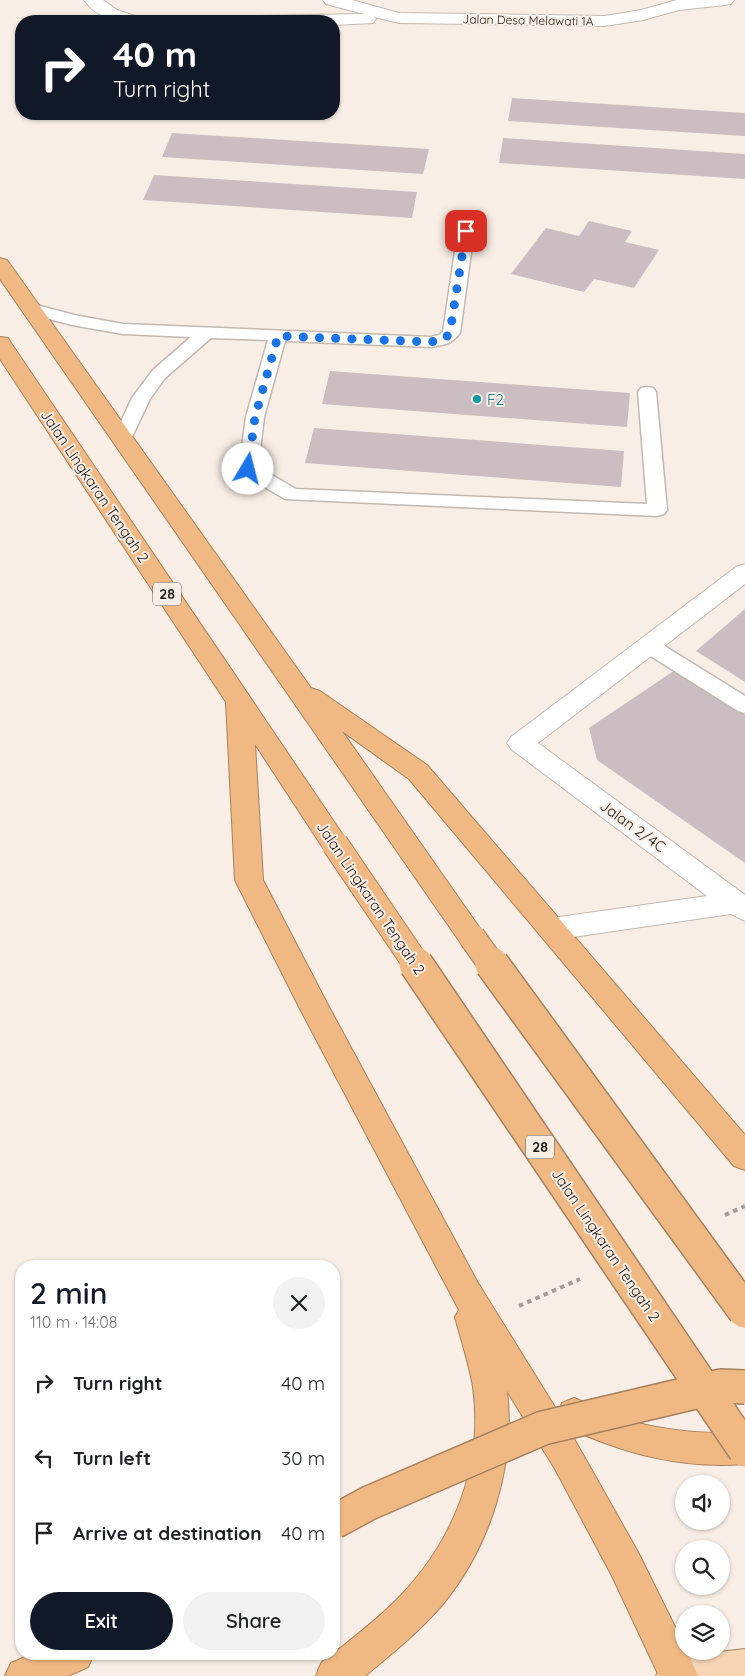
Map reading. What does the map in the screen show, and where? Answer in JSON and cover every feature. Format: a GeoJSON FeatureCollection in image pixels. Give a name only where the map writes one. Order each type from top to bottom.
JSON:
{"type":"FeatureCollection","features":[{"type":"Feature","properties":{"kind":"highway"},"geometry":{"type":"LineString","coordinates":[[0,264],[472,937],[745,1311]]}},
{"type":"Feature","properties":{"kind":"highway","name":"Jalan Lingkaran Tengah 2"},"geometry":{"type":"LineString","coordinates":[[0,343],[239,702],[745,1449]]}},
{"type":"Feature","properties":{"kind":"highway"},"geometry":{"type":"LineString","coordinates":[[294,684],[418,772],[745,1157]]}},
{"type":"Feature","properties":{"kind":"highway"},"geometry":{"type":"LineString","coordinates":[[239,702],[250,880],[319,1016],[466,1293],[567,1458],[625,1564],[679,1676]]}},
{"type":"Feature","properties":{"kind":"highway"},"geometry":{"type":"LineString","coordinates":[[335,1676],[412,1611],[436,1583],[472,1522],[484,1484],[492,1439],[491,1397],[466,1293]]}},
{"type":"Feature","properties":{"kind":"highway"},"geometry":{"type":"LineString","coordinates":[[340,1519],[369,1503],[543,1428],[721,1386],[745,1387]]}},
{"type":"Feature","properties":{"kind":"highway"},"geometry":{"type":"LineString","coordinates":[[528,1395],[618,1433],[657,1441],[727,1450],[745,1449]]}},
{"type":"Feature","properties":{"kind":"highway"},"geometry":{"type":"LineString","coordinates":[[24,1676],[62,1660]]}},
{"type":"Feature","properties":{"kind":"main road"},"geometry":{"type":"LineString","coordinates":[[675,1676],[745,1668]]}},
{"type":"Feature","properties":{"kind":"street"},"geometry":{"type":"LineString","coordinates":[[93,0],[97,5],[115,15]]}},
{"type":"Feature","properties":{"kind":"street","name":"Jalan Desa Melawati 1A"},"geometry":{"type":"LineString","coordinates":[[332,0],[399,18],[605,21],[643,15],[678,5],[725,0]]}},
{"type":"Feature","properties":{"kind":"street"},"geometry":{"type":"LineString","coordinates":[[340,19],[399,18]]}},
{"type":"Feature","properties":{"kind":"street"},"geometry":{"type":"LineString","coordinates":[[648,646],[745,572]]}},
{"type":"Feature","properties":{"kind":"street","name":"Jalan 2/4C"},"geometry":{"type":"LineString","coordinates":[[648,646],[520,743],[740,906]]}},
{"type":"Feature","properties":{"kind":"street"},"geometry":{"type":"LineString","coordinates":[[552,930],[740,906]]}},
{"type":"Feature","properties":{"kind":"lane"},"geometry":{"type":"LineString","coordinates":[[33,309],[72,320],[123,329],[431,342],[445,339],[450,332],[466,231]]}},
{"type":"Feature","properties":{"kind":"lane"},"geometry":{"type":"LineString","coordinates":[[122,438],[141,398],[158,374],[206,334]]}},
{"type":"Feature","properties":{"kind":"lane"},"geometry":{"type":"LineString","coordinates":[[278,336],[255,417],[248,469],[292,495],[657,510],[647,392]]}},
{"type":"Feature","properties":{"kind":"lane"},"geometry":{"type":"LineString","coordinates":[[648,646],[745,706]]}},
{"type":"Feature","properties":{"kind":"building"},"geometry":{"type":"Polygon","coordinates":[[[512,98],[745,113],[745,136],[508,121],[512,98]]]}},
{"type":"Feature","properties":{"kind":"building"},"geometry":{"type":"Polygon","coordinates":[[[172,133],[429,149],[423,174],[162,157],[172,133]]]}},
{"type":"Feature","properties":{"kind":"building"},"geometry":{"type":"Polygon","coordinates":[[[503,138],[745,154],[745,179],[499,163],[503,138]]]}},
{"type":"Feature","properties":{"kind":"building"},"geometry":{"type":"Polygon","coordinates":[[[154,175],[417,192],[412,218],[143,200],[154,175]]]}},
{"type":"Feature","properties":{"kind":"building"},"geometry":{"type":"Polygon","coordinates":[[[589,221],[632,231],[625,242],[659,250],[634,288],[594,279],[584,292],[511,274],[546,228],[579,236],[589,221]]]}},
{"type":"Feature","properties":{"kind":"building","name":"F2"},"geometry":{"type":"Polygon","coordinates":[[[330,371],[630,393],[627,427],[322,404],[330,371]]]}},
{"type":"Feature","properties":{"kind":"building"},"geometry":{"type":"Polygon","coordinates":[[[314,428],[624,451],[621,487],[305,463],[314,428]]]}},
{"type":"Feature","properties":{"kind":"building"},"geometry":{"type":"Polygon","coordinates":[[[745,609],[745,682],[696,651],[745,609]]]}},
{"type":"Feature","properties":{"kind":"building"},"geometry":{"type":"Polygon","coordinates":[[[675,670],[745,715],[745,863],[597,760],[589,728],[675,670]]]}},
{"type":"Feature","properties":{"kind":"place","name":"F2"},"geometry":{"type":"Point","coordinates":[477,399]}},
{"type":"Feature","properties":{"kind":"route"},"geometry":{"type":"LineString","coordinates":[[248,469],[255,417],[278,336],[431,342],[445,339],[450,332],[466,231]]}}]}
